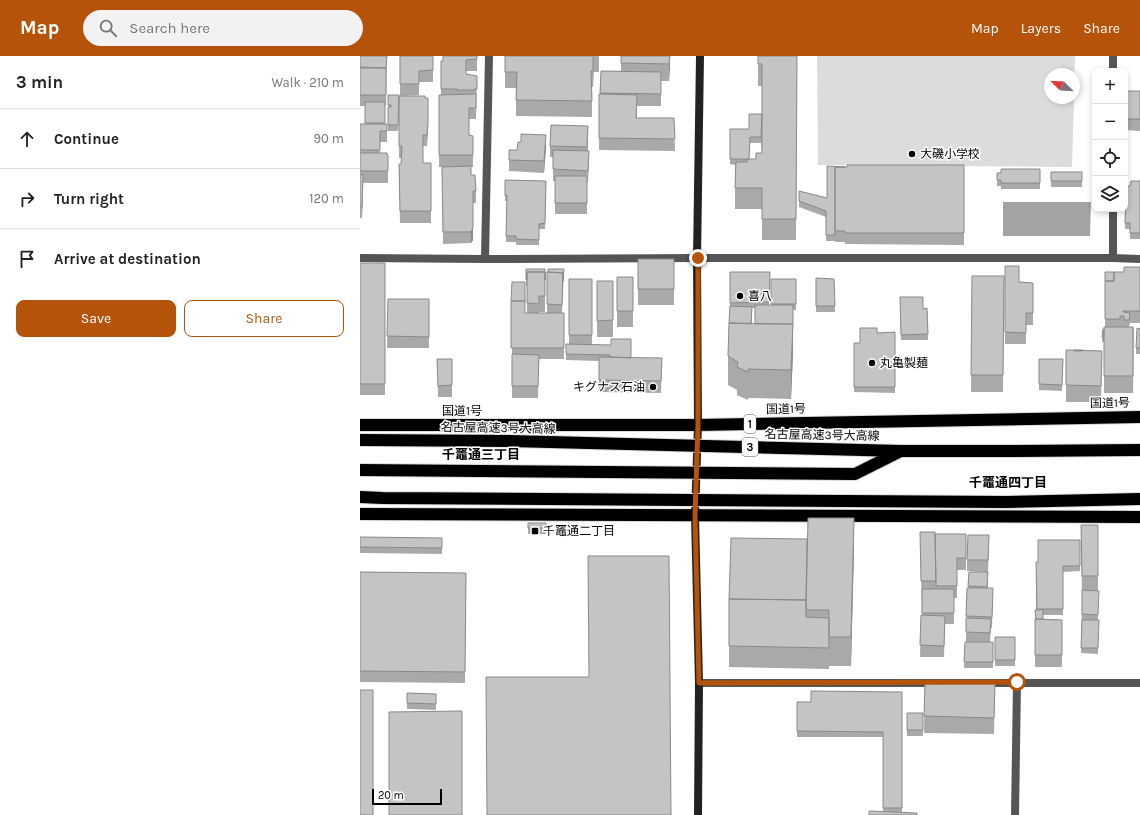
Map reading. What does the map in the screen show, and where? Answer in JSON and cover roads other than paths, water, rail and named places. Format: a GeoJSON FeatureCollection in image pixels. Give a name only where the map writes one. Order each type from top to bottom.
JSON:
{"type":"FeatureCollection","features":[{"type":"Feature","properties":{"kind":"highway","name":"国道1号"},"geometry":{"type":"LineString","coordinates":[[360,425],[698,425],[1140,417]]}},
{"type":"Feature","properties":{"kind":"highway","name":"名古屋高速3号大高線"},"geometry":{"type":"LineString","coordinates":[[360,440],[510,441],[1016,452],[1140,450]]}},
{"type":"Feature","properties":{"kind":"highway"},"geometry":{"type":"LineString","coordinates":[[360,470],[855,474],[902,450]]}},
{"type":"Feature","properties":{"kind":"highway"},"geometry":{"type":"LineString","coordinates":[[360,497],[1006,502],[1140,499]]}},
{"type":"Feature","properties":{"kind":"highway"},"geometry":{"type":"LineString","coordinates":[[360,514],[1140,517]]}},
{"type":"Feature","properties":{"kind":"street"},"geometry":{"type":"LineString","coordinates":[[485,259],[489,56]]}},
{"type":"Feature","properties":{"kind":"street"},"geometry":{"type":"LineString","coordinates":[[698,815],[699,683],[695,516],[698,425],[700,56]]}},
{"type":"Feature","properties":{"kind":"street"},"geometry":{"type":"LineString","coordinates":[[1113,68],[1114,56]]}},
{"type":"Feature","properties":{"kind":"street"},"geometry":{"type":"LineString","coordinates":[[1113,212],[1113,258]]}},
{"type":"Feature","properties":{"kind":"street"},"geometry":{"type":"LineString","coordinates":[[360,258],[1140,259]]}},
{"type":"Feature","properties":{"kind":"street"},"geometry":{"type":"LineString","coordinates":[[1015,815],[1017,682]]}},
{"type":"Feature","properties":{"kind":"street"},"geometry":{"type":"LineString","coordinates":[[699,683],[1140,683]]}},
{"type":"Feature","properties":{"kind":"place","name":"大磯小学校"},"geometry":{"type":"Point","coordinates":[912,154]}},
{"type":"Feature","properties":{"kind":"place","name":"喜八"},"geometry":{"type":"Point","coordinates":[740,296]}},
{"type":"Feature","properties":{"kind":"place","name":"丸亀製麺"},"geometry":{"type":"Point","coordinates":[872,363]}},
{"type":"Feature","properties":{"kind":"place","name":"キグナス石油"},"geometry":{"type":"Point","coordinates":[653,387]}},
{"type":"Feature","properties":{"kind":"place","name":"千竈通二丁目"},"geometry":{"type":"Point","coordinates":[535,531]}},
{"type":"Feature","properties":{"kind":"district","name":"千竈通三丁目"},"geometry":{"type":"Point","coordinates":[481,454]}},
{"type":"Feature","properties":{"kind":"district","name":"千竈通四丁目"},"geometry":{"type":"Point","coordinates":[1008,482]}}]}
